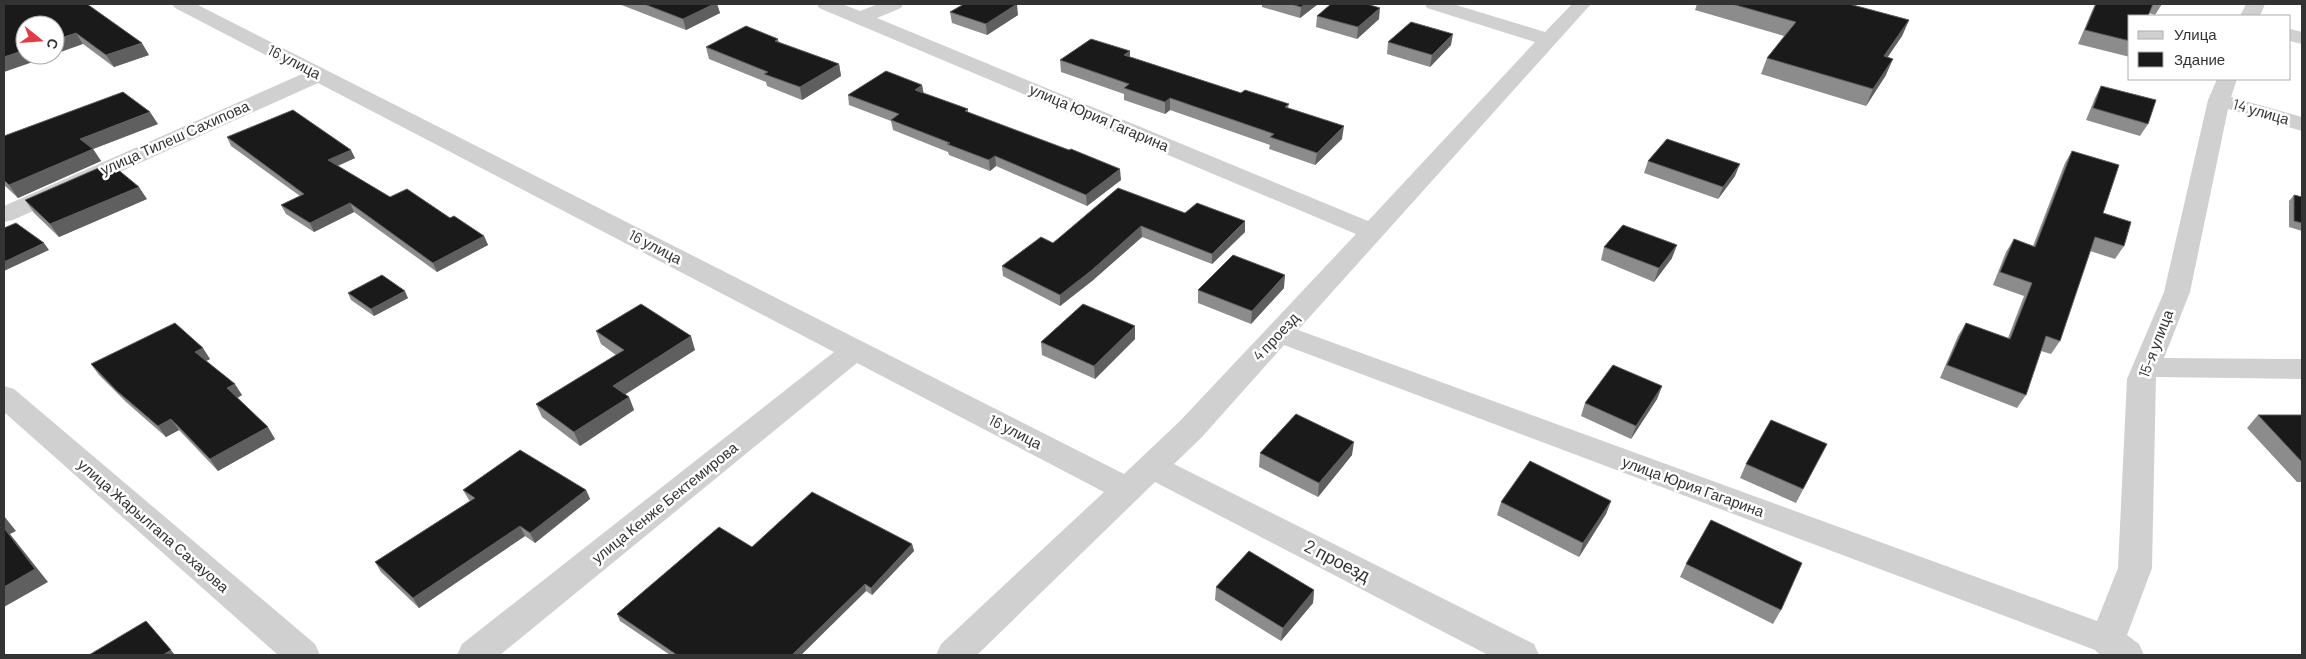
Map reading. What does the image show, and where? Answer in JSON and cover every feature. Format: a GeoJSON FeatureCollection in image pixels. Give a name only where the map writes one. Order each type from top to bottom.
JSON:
{"type":"FeatureCollection","features":[{"type":"Feature","properties":{"kind":"street","name":"16 улица"},"geometry":{"type":"LineString","coordinates":[[182,4],[1127,490]]}},
{"type":"Feature","properties":{"kind":"street","name":"улица Юрия Гагарина"},"geometry":{"type":"LineString","coordinates":[[826,4],[1373,232]]}},
{"type":"Feature","properties":{"kind":"street"},"geometry":{"type":"LineString","coordinates":[[860,18],[894,4]]}},
{"type":"Feature","properties":{"kind":"street"},"geometry":{"type":"LineString","coordinates":[[1434,4],[1550,40]]}},
{"type":"Feature","properties":{"kind":"street","name":"4 проезд"},"geometry":{"type":"LineString","coordinates":[[954,655],[1191,429],[1582,4]]}},
{"type":"Feature","properties":{"kind":"street","name":"улица Тилеш Сахипова"},"geometry":{"type":"LineString","coordinates":[[4,215],[320,74]]}},
{"type":"Feature","properties":{"kind":"street","name":"14 улица"},"geometry":{"type":"LineString","coordinates":[[2223,89],[2302,124]]}},
{"type":"Feature","properties":{"kind":"street","name":"15-я улица"},"geometry":{"type":"LineString","coordinates":[[2116,648],[2135,568],[2141,379],[2177,292],[2223,89]]}},
{"type":"Feature","properties":{"kind":"street","name":"улица Юрия Гагарина"},"geometry":{"type":"LineString","coordinates":[[1279,333],[2116,648]]}},
{"type":"Feature","properties":{"kind":"street","name":"улица Кенже Бектемирова"},"geometry":{"type":"LineString","coordinates":[[475,655],[856,350]]}},
{"type":"Feature","properties":{"kind":"street"},"geometry":{"type":"LineString","coordinates":[[2146,366],[2302,369]]}},
{"type":"Feature","properties":{"kind":"street","name":"улица Жарылгапа Сахауова"},"geometry":{"type":"LineString","coordinates":[[4,396],[302,655]]}},
{"type":"Feature","properties":{"kind":"street","name":"2 проезд"},"geometry":{"type":"LineString","coordinates":[[1152,466],[1522,655]]}},
{"type":"Feature","properties":{"kind":"building"},"geometry":{"type":"Polygon","coordinates":[[[4,4],[87,4],[142,43],[106,55],[76,33],[65,37],[65,15],[15,15],[15,53],[4,57],[4,4]]]}},
{"type":"Feature","properties":{"kind":"building"},"geometry":{"type":"Polygon","coordinates":[[[644,4],[714,4],[683,19],[644,4]]]}},
{"type":"Feature","properties":{"kind":"building"},"geometry":{"type":"Polygon","coordinates":[[[964,4],[1017,4],[986,24],[950,12],[964,4]]]}},
{"type":"Feature","properties":{"kind":"building"},"geometry":{"type":"Polygon","coordinates":[[[1291,4],[1305,4],[1301,7],[1291,4]]]}},
{"type":"Feature","properties":{"kind":"building"},"geometry":{"type":"Polygon","coordinates":[[[1331,4],[1367,4],[1380,8],[1358,27],[1317,16],[1331,4]]]}},
{"type":"Feature","properties":{"kind":"building"},"geometry":{"type":"Polygon","coordinates":[[[1732,4],[1849,4],[1909,20],[1884,56],[1893,59],[1873,89],[1767,58],[1796,22],[1732,4]]]}},
{"type":"Feature","properties":{"kind":"building"},"geometry":{"type":"Polygon","coordinates":[[[2096,4],[2153,4],[2148,15],[2128,15],[2128,41],[2085,30],[2096,4]]]}},
{"type":"Feature","properties":{"kind":"building"},"geometry":{"type":"Polygon","coordinates":[[[1411,22],[1453,34],[1432,55],[1388,42],[1411,22]]]}},
{"type":"Feature","properties":{"kind":"building"},"geometry":{"type":"Polygon","coordinates":[[[746,26],[778,39],[775,41],[839,64],[800,87],[764,74],[768,72],[706,47],[746,26]]]}},
{"type":"Feature","properties":{"kind":"building"},"geometry":{"type":"Polygon","coordinates":[[[1091,39],[1130,51],[1124,55],[1241,93],[1245,90],[1289,104],[1285,107],[1344,126],[1317,153],[1270,137],[1274,134],[1170,98],[1165,102],[1124,88],[1129,84],[1060,60],[1091,39]]]}},
{"type":"Feature","properties":{"kind":"building"},"geometry":{"type":"Polygon","coordinates":[[[886,71],[922,85],[915,90],[968,109],[965,111],[1069,150],[1071,149],[1120,169],[1086,195],[995,156],[989,160],[947,144],[950,143],[891,120],[899,114],[848,95],[886,71]]]}},
{"type":"Feature","properties":{"kind":"building"},"geometry":{"type":"Polygon","coordinates":[[[2101,86],[2156,100],[2148,124],[2093,108],[2101,86]]]}},
{"type":"Feature","properties":{"kind":"building"},"geometry":{"type":"Polygon","coordinates":[[[123,92],[150,112],[80,139],[93,149],[9,185],[4,180],[4,136],[123,92]]]}},
{"type":"Feature","properties":{"kind":"building"},"geometry":{"type":"Polygon","coordinates":[[[293,110],[351,150],[328,160],[390,197],[407,189],[450,218],[454,216],[484,236],[433,263],[350,203],[310,223],[281,205],[304,194],[227,137],[293,110]]]}},
{"type":"Feature","properties":{"kind":"building"},"geometry":{"type":"Polygon","coordinates":[[[1667,139],[1740,164],[1723,187],[1648,161],[1667,139]]]}},
{"type":"Feature","properties":{"kind":"building"},"geometry":{"type":"Polygon","coordinates":[[[2072,151],[2119,165],[2103,213],[2131,222],[2124,246],[2095,237],[2060,341],[2046,336],[2026,395],[1947,365],[1966,323],[2010,339],[2032,283],[2000,272],[2014,239],[2035,247],[2072,151]]]}},
{"type":"Feature","properties":{"kind":"building"},"geometry":{"type":"Polygon","coordinates":[[[110,163],[139,187],[50,224],[25,200],[110,163]]]}},
{"type":"Feature","properties":{"kind":"building"},"geometry":{"type":"Polygon","coordinates":[[[1118,188],[1185,213],[1197,203],[1245,221],[1212,254],[1141,226],[1092,270],[1060,295],[1002,266],[1041,237],[1053,243],[1118,188]]]}},
{"type":"Feature","properties":{"kind":"building"},"geometry":{"type":"Polygon","coordinates":[[[2294,195],[2302,197],[2302,223],[2294,221],[2294,195]]]}},
{"type":"Feature","properties":{"kind":"building"},"geometry":{"type":"Polygon","coordinates":[[[16,223],[44,243],[4,262],[4,228],[16,223]]]}},
{"type":"Feature","properties":{"kind":"building"},"geometry":{"type":"Polygon","coordinates":[[[1623,225],[1677,245],[1659,268],[1604,247],[1623,225]]]}},
{"type":"Feature","properties":{"kind":"building"},"geometry":{"type":"Polygon","coordinates":[[[1233,255],[1285,275],[1252,311],[1198,290],[1233,255]]]}},
{"type":"Feature","properties":{"kind":"building"},"geometry":{"type":"Polygon","coordinates":[[[382,275],[405,291],[371,309],[348,293],[382,275]]]}},
{"type":"Feature","properties":{"kind":"building"},"geometry":{"type":"Polygon","coordinates":[[[641,304],[691,336],[613,386],[629,397],[574,432],[536,404],[624,350],[596,331],[641,304]]]}},
{"type":"Feature","properties":{"kind":"building"},"geometry":{"type":"Polygon","coordinates":[[[1083,304],[1135,326],[1094,366],[1041,342],[1083,304]]]}},
{"type":"Feature","properties":{"kind":"building"},"geometry":{"type":"Polygon","coordinates":[[[175,323],[203,348],[195,352],[235,384],[227,388],[268,427],[210,459],[171,419],[158,426],[117,391],[91,364],[175,323]]]}},
{"type":"Feature","properties":{"kind":"building"},"geometry":{"type":"Polygon","coordinates":[[[1613,365],[1662,386],[1636,426],[1585,403],[1613,365]]]}},
{"type":"Feature","properties":{"kind":"building"},"geometry":{"type":"Polygon","coordinates":[[[1296,414],[1354,442],[1319,483],[1260,453],[1296,414]]]}},
{"type":"Feature","properties":{"kind":"building"},"geometry":{"type":"Polygon","coordinates":[[[2258,415],[2302,415],[2302,462],[2258,415]]]}},
{"type":"Feature","properties":{"kind":"building"},"geometry":{"type":"Polygon","coordinates":[[[1771,420],[1827,444],[1803,489],[1746,464],[1771,420]]]}},
{"type":"Feature","properties":{"kind":"building"},"geometry":{"type":"Polygon","coordinates":[[[520,450],[586,490],[530,533],[520,526],[413,598],[375,562],[475,498],[463,490],[520,450]]]}},
{"type":"Feature","properties":{"kind":"building"},"geometry":{"type":"Polygon","coordinates":[[[1530,461],[1611,501],[1583,543],[1501,502],[1530,461]]]}},
{"type":"Feature","properties":{"kind":"building"},"geometry":{"type":"Polygon","coordinates":[[[812,492],[912,544],[871,588],[865,584],[792,655],[677,655],[617,614],[719,527],[752,547],[812,492]]]}},
{"type":"Feature","properties":{"kind":"building"},"geometry":{"type":"Polygon","coordinates":[[[1711,520],[1802,563],[1781,610],[1686,564],[1711,520]]]}},
{"type":"Feature","properties":{"kind":"building"},"geometry":{"type":"Polygon","coordinates":[[[4,528],[35,569],[4,587],[4,528]]]}},
{"type":"Feature","properties":{"kind":"building"},"geometry":{"type":"Polygon","coordinates":[[[1249,551],[1314,590],[1283,628],[1216,587],[1249,551]]]}},
{"type":"Feature","properties":{"kind":"building"},"geometry":{"type":"Polygon","coordinates":[[[146,621],[171,650],[163,655],[89,655],[146,621]]]}}]}
